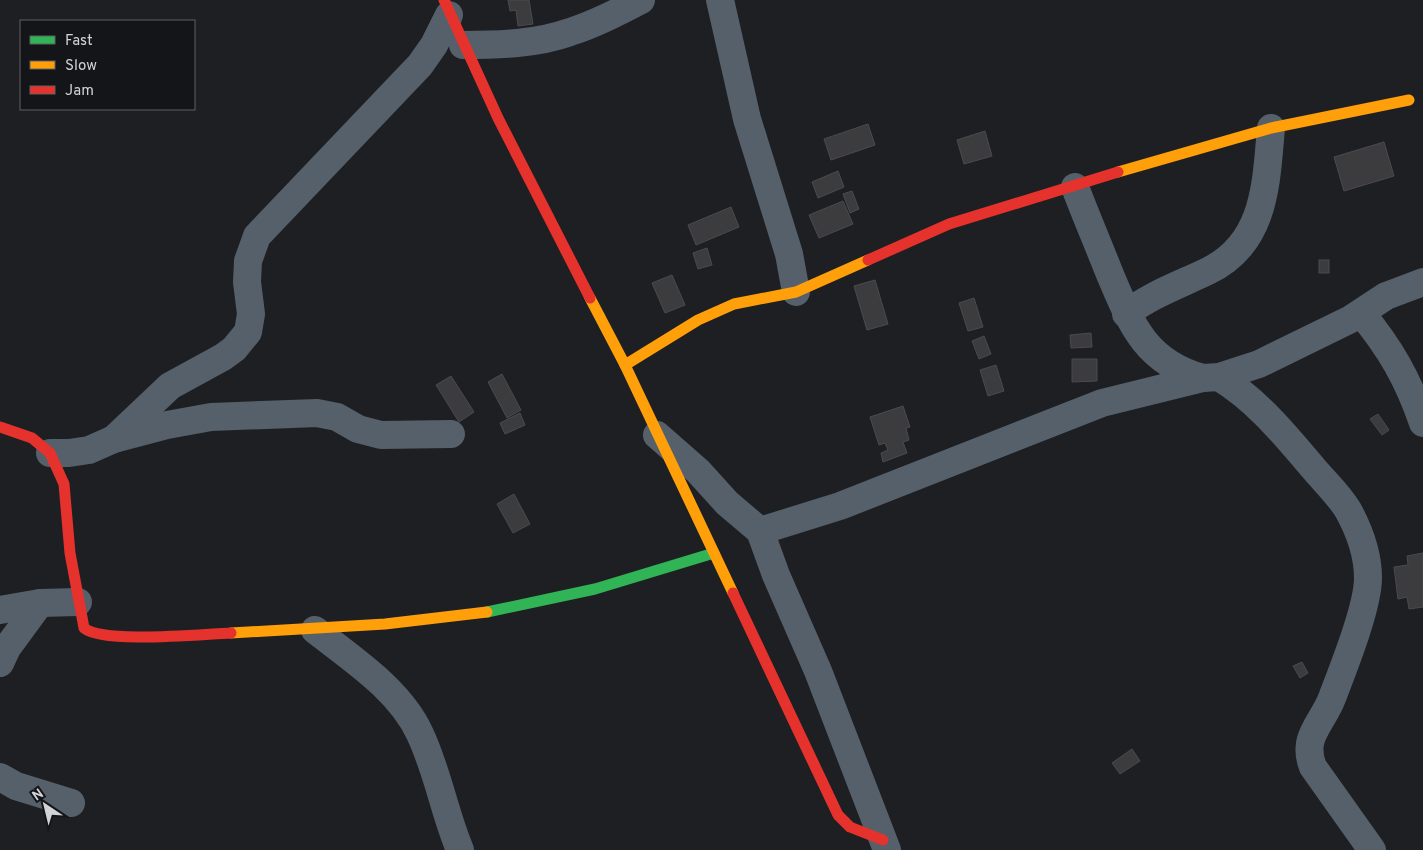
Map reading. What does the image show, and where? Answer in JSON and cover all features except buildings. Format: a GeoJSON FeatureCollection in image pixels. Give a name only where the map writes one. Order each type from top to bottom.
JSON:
{"type":"FeatureCollection","features":[{"type":"Feature","properties":{"kind":"street"},"geometry":{"type":"LineString","coordinates":[[463,45],[544,40],[578,29],[641,0]]}},
{"type":"Feature","properties":{"kind":"street"},"geometry":{"type":"LineString","coordinates":[[720,0],[747,119],[789,254],[796,292]]}},
{"type":"Feature","properties":{"kind":"street"},"geometry":{"type":"LineString","coordinates":[[446,8],[498,118],[625,365],[838,815],[850,827],[885,845]]}},
{"type":"Feature","properties":{"kind":"street"},"geometry":{"type":"LineString","coordinates":[[114,439],[170,386],[223,357],[248,332],[251,314],[247,282],[248,261],[256,236],[420,65],[434,45],[446,8]]}},
{"type":"Feature","properties":{"kind":"street"},"geometry":{"type":"LineString","coordinates":[[625,365],[698,320],[734,304],[796,292],[949,224],[1075,187],[1146,163],[1271,128],[1409,100]]}},
{"type":"Feature","properties":{"kind":"street"},"geometry":{"type":"LineString","coordinates":[[1126,314],[1160,292],[1210,270],[1242,244],[1255,226],[1260,211],[1267,180],[1271,128]]}},
{"type":"Feature","properties":{"kind":"street"},"geometry":{"type":"LineString","coordinates":[[1075,187],[1126,314],[1142,340],[1169,365],[1186,374],[1211,378],[1250,398],[1276,424],[1346,508],[1357,531],[1366,560],[1368,579],[1366,599],[1331,700],[1309,744],[1309,755],[1321,778],[1372,850]]}},
{"type":"Feature","properties":{"kind":"street"},"geometry":{"type":"LineString","coordinates":[[760,531],[840,506],[1102,403],[1211,378],[1259,364],[1361,313],[1386,296],[1423,282]]}},
{"type":"Feature","properties":{"kind":"street"},"geometry":{"type":"LineString","coordinates":[[1361,313],[1387,345],[1401,369],[1423,423]]}},
{"type":"Feature","properties":{"kind":"street"},"geometry":{"type":"LineString","coordinates":[[50,453],[89,450],[114,439],[211,416],[317,413],[337,417],[358,429],[381,434],[450,434]]}},
{"type":"Feature","properties":{"kind":"street"},"geometry":{"type":"LineString","coordinates":[[0,427],[32,438],[50,453],[64,484],[70,553],[84,628],[90,634],[101,636],[315,630],[473,614],[618,582],[714,553]]}},
{"type":"Feature","properties":{"kind":"street"},"geometry":{"type":"LineString","coordinates":[[657,435],[698,471],[727,503],[760,531],[776,575],[818,671],[885,845]]}},
{"type":"Feature","properties":{"kind":"street"},"geometry":{"type":"LineString","coordinates":[[0,610],[40,603],[78,602]]}},
{"type":"Feature","properties":{"kind":"street"},"geometry":{"type":"LineString","coordinates":[[0,663],[40,603]]}},
{"type":"Feature","properties":{"kind":"street"},"geometry":{"type":"LineString","coordinates":[[315,630],[363,667],[407,713],[420,732],[431,760],[451,830],[460,850]]}},
{"type":"Feature","properties":{"kind":"street"},"geometry":{"type":"LineString","coordinates":[[0,777],[16,786],[70,804]]}},
{"type":"Feature","properties":{"kind":"traffic: fast"},"geometry":{"type":"LineString","coordinates":[[487,612],[595,589],[714,553]]}},
{"type":"Feature","properties":{"kind":"traffic: slow"},"geometry":{"type":"LineString","coordinates":[[1118,172],[1271,128],[1409,100]]}},
{"type":"Feature","properties":{"kind":"traffic: slow"},"geometry":{"type":"LineString","coordinates":[[625,365],[698,320],[734,304],[796,292],[868,260]]}},
{"type":"Feature","properties":{"kind":"traffic: slow"},"geometry":{"type":"LineString","coordinates":[[590,298],[625,365],[733,593]]}},
{"type":"Feature","properties":{"kind":"traffic: slow"},"geometry":{"type":"LineString","coordinates":[[231,633],[385,624],[487,612]]}},
{"type":"Feature","properties":{"kind":"traffic: jam"},"geometry":{"type":"LineString","coordinates":[[444,0],[498,118],[590,298]]}},
{"type":"Feature","properties":{"kind":"traffic: jam"},"geometry":{"type":"LineString","coordinates":[[868,260],[949,224],[1118,172]]}},
{"type":"Feature","properties":{"kind":"traffic: jam"},"geometry":{"type":"LineString","coordinates":[[0,427],[32,438],[50,453],[64,484],[70,553],[84,628],[95,633],[131,637],[231,633]]}},
{"type":"Feature","properties":{"kind":"traffic: jam"},"geometry":{"type":"LineString","coordinates":[[733,593],[838,815],[850,827],[883,840]]}}]}
